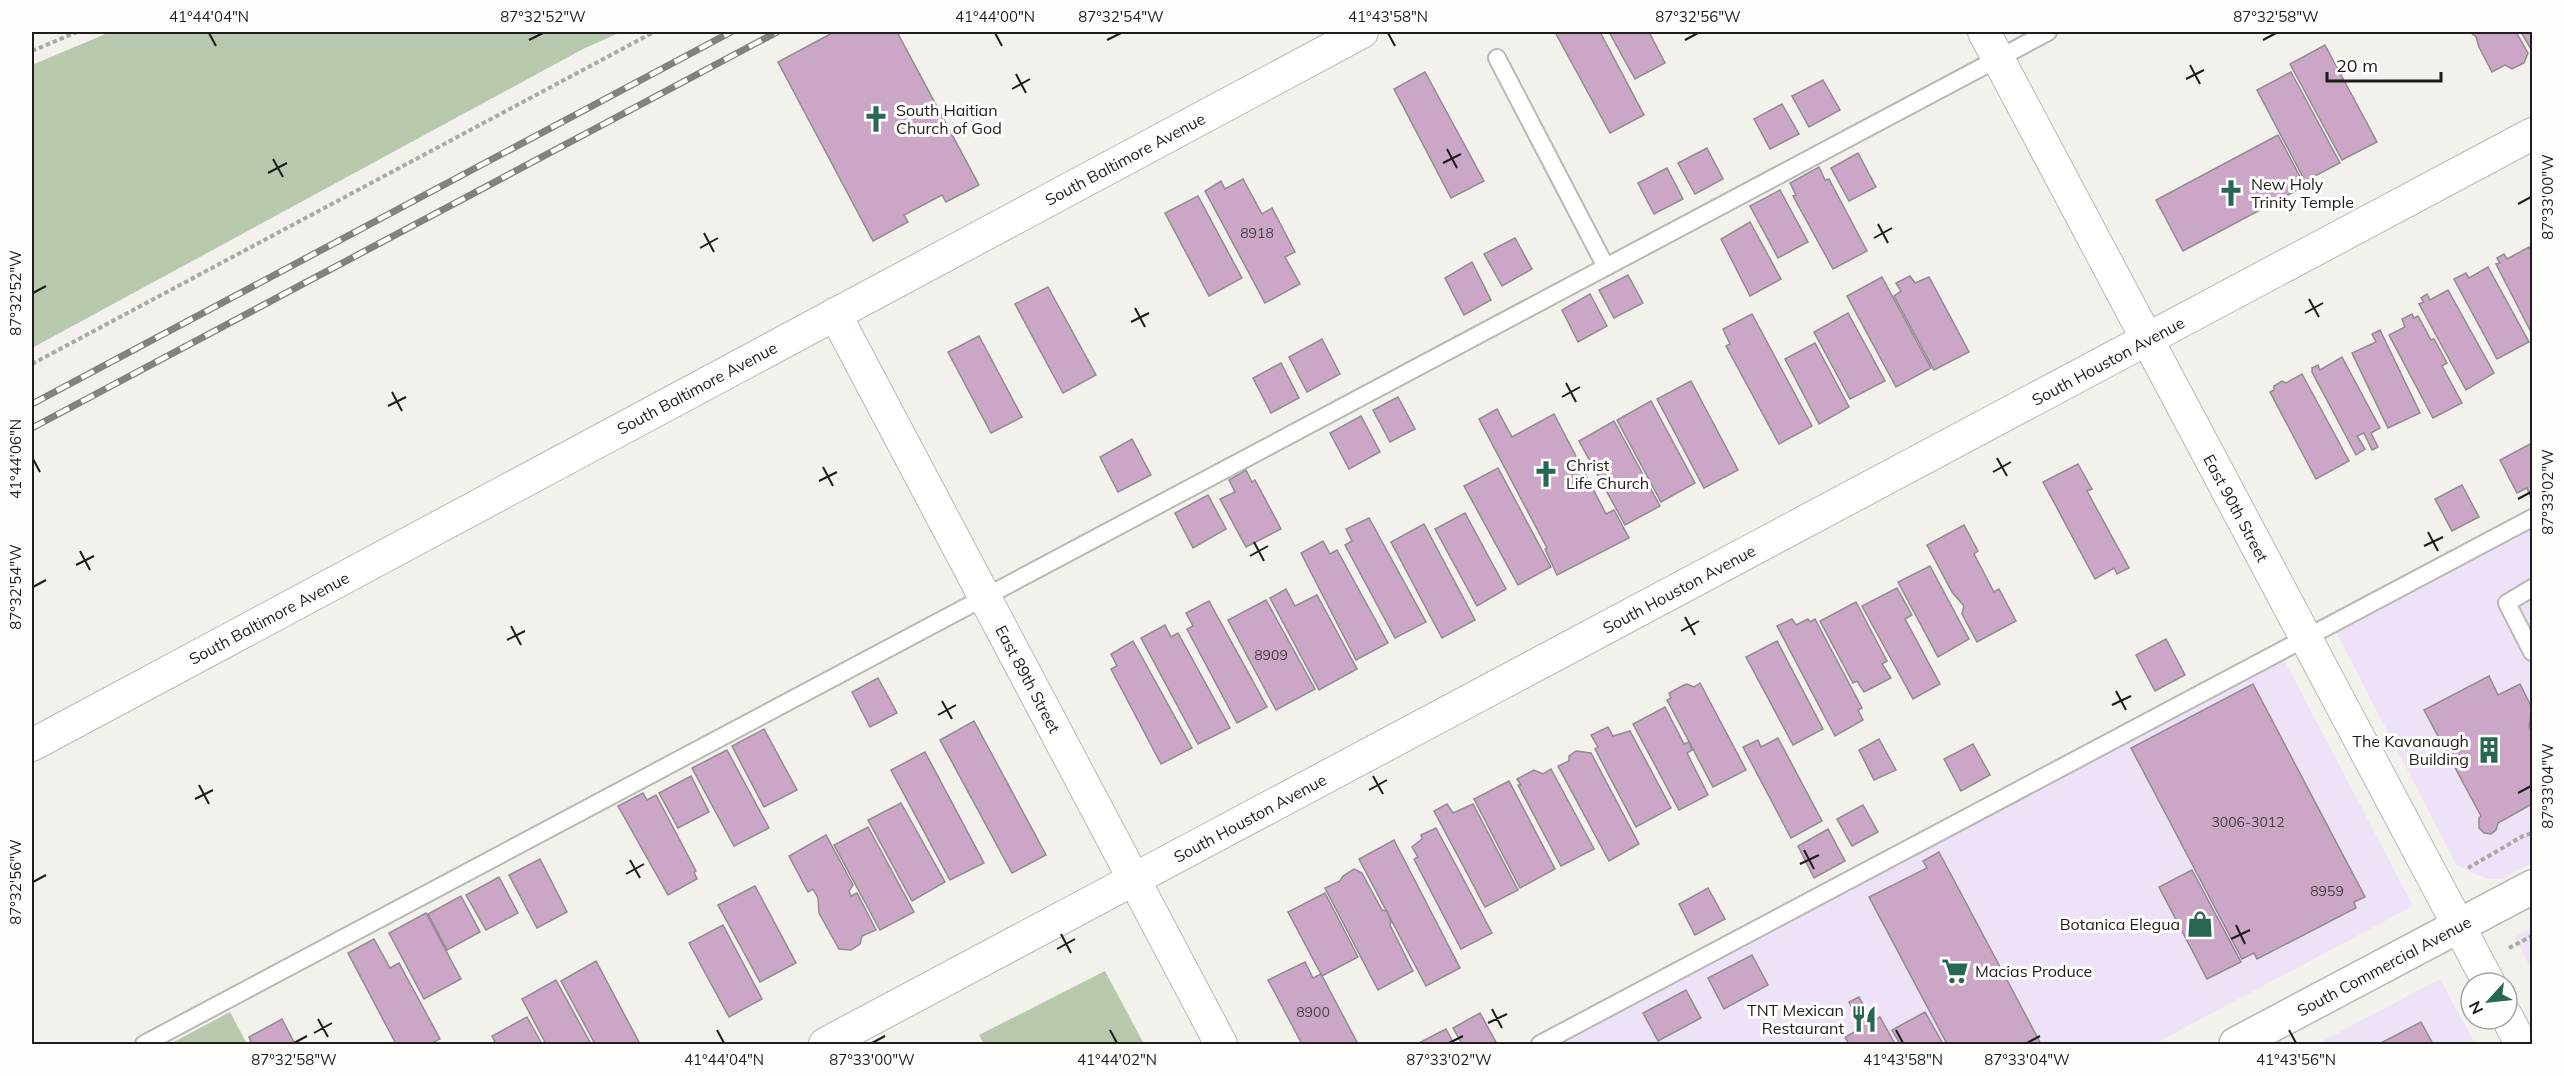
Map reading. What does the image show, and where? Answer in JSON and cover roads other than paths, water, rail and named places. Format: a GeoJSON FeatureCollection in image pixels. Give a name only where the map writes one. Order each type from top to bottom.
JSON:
{"type":"FeatureCollection","features":[{"type":"Feature","properties":{"kind":"main road","name":"South Commercial Avenue"},"geometry":{"type":"LineString","coordinates":[[2236,1044],[2532,887]]}},
{"type":"Feature","properties":{"kind":"street","name":"South Baltimore Avenue"},"geometry":{"type":"LineString","coordinates":[[32,745],[1362,32]]}},
{"type":"Feature","properties":{"kind":"street","name":"East 90th Street"},"geometry":{"type":"LineString","coordinates":[[1991,45],[2483,971]]}},
{"type":"Feature","properties":{"kind":"street","name":"South Houston Avenue"},"geometry":{"type":"LineString","coordinates":[[825,1044],[2532,134]]}},
{"type":"Feature","properties":{"kind":"street","name":"East 89th Street"},"geometry":{"type":"LineString","coordinates":[[835,314],[1221,1044]]}},
{"type":"Feature","properties":{"kind":"lane"},"geometry":{"type":"LineString","coordinates":[[144,1044],[1606,267],[1991,45],[2048,32]]}},
{"type":"Feature","properties":{"kind":"lane"},"geometry":{"type":"LineString","coordinates":[[1497,58],[1606,267]]}},
{"type":"Feature","properties":{"kind":"lane"},"geometry":{"type":"LineString","coordinates":[[1540,1044],[2532,520]]}},
{"type":"Feature","properties":{"kind":"lane"},"geometry":{"type":"LineString","coordinates":[[2532,588],[2507,603],[2532,652]]}},
{"type":"Feature","properties":{"kind":"railway"},"geometry":{"type":"LineString","coordinates":[[32,404],[731,32]]}},
{"type":"Feature","properties":{"kind":"railway"},"geometry":{"type":"LineString","coordinates":[[32,428],[777,32]]}},
{"type":"Feature","properties":{"kind":"place","name":"South Haitian Church of God"},"geometry":{"type":"Point","coordinates":[876,119]}},
{"type":"Feature","properties":{"kind":"place","name":"New Holy Trinity Temple"},"geometry":{"type":"Point","coordinates":[2231,193]}},
{"type":"Feature","properties":{"kind":"place","name":"Christ Life Church"},"geometry":{"type":"Point","coordinates":[1546,474]}},
{"type":"Feature","properties":{"kind":"place","name":"The Kavanaugh Building"},"geometry":{"type":"Point","coordinates":[2489,750]}},
{"type":"Feature","properties":{"kind":"place","name":"Botanica Elegua"},"geometry":{"type":"Point","coordinates":[2200,924]}},
{"type":"Feature","properties":{"kind":"place","name":"Macias Produce"},"geometry":{"type":"Point","coordinates":[1955,971]}},
{"type":"Feature","properties":{"kind":"place","name":"TNT Mexican Restaurant"},"geometry":{"type":"Point","coordinates":[1864,1019]}}]}
